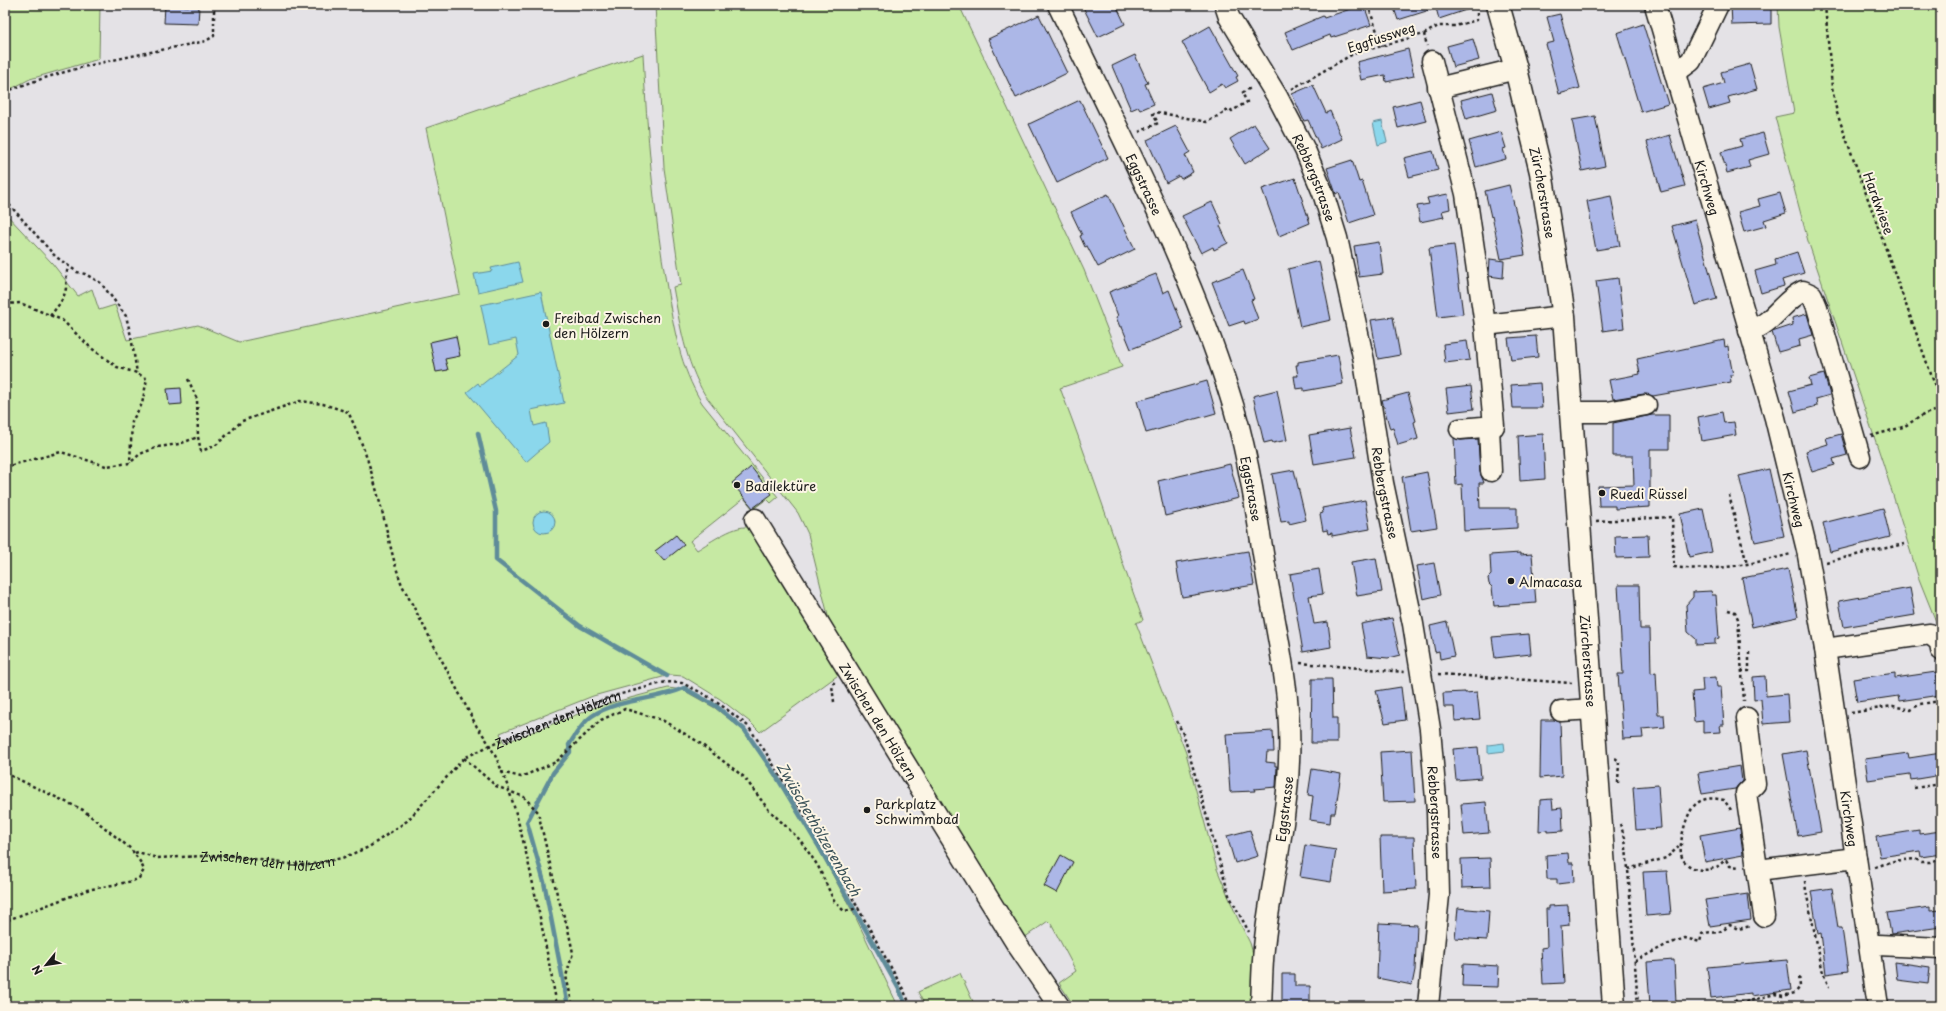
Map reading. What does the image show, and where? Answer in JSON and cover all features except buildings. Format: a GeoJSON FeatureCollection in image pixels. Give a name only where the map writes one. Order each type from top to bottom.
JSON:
{"type":"FeatureCollection","features":[{"type":"Feature","properties":{"kind":"main road","name":"Zürcherstrasse"},"geometry":{"type":"LineString","coordinates":[[1488,6],[1516,69],[1541,172],[1564,316],[1614,1006]]}},
{"type":"Feature","properties":{"kind":"street","name":"Eggstrasse"},"geometry":{"type":"LineString","coordinates":[[1058,5],[1180,261],[1208,330],[1229,390],[1245,451],[1282,664],[1288,717],[1289,760],[1283,823],[1264,948],[1261,1006]]}},
{"type":"Feature","properties":{"kind":"street","name":"Rebbergstrasse"},"geometry":{"type":"LineString","coordinates":[[1225,5],[1229,17],[1278,98],[1305,150],[1323,193],[1337,238],[1364,361],[1383,483],[1413,624],[1429,674],[1430,729],[1437,811],[1439,895],[1428,1006]]}},
{"type":"Feature","properties":{"kind":"street","name":"Kirchweg"},"geometry":{"type":"LineString","coordinates":[[1655,5],[1775,418],[1807,550],[1825,649],[1878,1006]]}},
{"type":"Feature","properties":{"kind":"street"},"geometry":{"type":"LineString","coordinates":[[1674,70],[1683,67],[1691,61],[1718,5]]}},
{"type":"Feature","properties":{"kind":"street"},"geometry":{"type":"LineString","coordinates":[[1432,61],[1466,194],[1486,325],[1491,427],[1491,471]]}},
{"type":"Feature","properties":{"kind":"street"},"geometry":{"type":"LineString","coordinates":[[1438,88],[1516,69]]}},
{"type":"Feature","properties":{"kind":"street"},"geometry":{"type":"LineString","coordinates":[[1749,331],[1766,324],[1795,295],[1802,292],[1812,295],[1817,307],[1860,457]]}},
{"type":"Feature","properties":{"kind":"street"},"geometry":{"type":"LineString","coordinates":[[1486,325],[1564,316]]}},
{"type":"Feature","properties":{"kind":"street"},"geometry":{"type":"LineString","coordinates":[[1572,412],[1607,412],[1646,405]]}},
{"type":"Feature","properties":{"kind":"street"},"geometry":{"type":"LineString","coordinates":[[1460,429],[1491,427]]}},
{"type":"Feature","properties":{"kind":"street","name":"Zwischen den Hölzern"},"geometry":{"type":"LineString","coordinates":[[755,519],[792,583],[1016,943],[1059,1006]]}},
{"type":"Feature","properties":{"kind":"street"},"geometry":{"type":"LineString","coordinates":[[1825,649],[1930,634],[1940,642],[1941,650]]}},
{"type":"Feature","properties":{"kind":"street"},"geometry":{"type":"LineString","coordinates":[[1561,711],[1593,709]]}},
{"type":"Feature","properties":{"kind":"street"},"geometry":{"type":"LineString","coordinates":[[1748,718],[1755,784],[1746,793],[1764,916]]}},
{"type":"Feature","properties":{"kind":"street"},"geometry":{"type":"LineString","coordinates":[[1758,870],[1856,858]]}},
{"type":"Feature","properties":{"kind":"street"},"geometry":{"type":"LineString","coordinates":[[1870,946],[1878,945],[1941,948]]}},
{"type":"Feature","properties":{"kind":"path"},"geometry":{"type":"LineString","coordinates":[[5,92],[36,79],[80,66],[206,41],[214,36],[214,5]]}},
{"type":"Feature","properties":{"kind":"path"},"geometry":{"type":"LineString","coordinates":[[1368,5],[1382,46]]}},
{"type":"Feature","properties":{"kind":"path","name":"Hardwiese"},"geometry":{"type":"LineString","coordinates":[[1825,5],[1832,88],[1837,113],[1941,402]]}},
{"type":"Feature","properties":{"kind":"path"},"geometry":{"type":"LineString","coordinates":[[1424,34],[1438,26],[1455,26],[1477,20],[1477,8],[1488,6]]}},
{"type":"Feature","properties":{"kind":"path","name":"Eggfussweg"},"geometry":{"type":"LineString","coordinates":[[1278,98],[1353,54],[1424,34],[1432,61]]}},
{"type":"Feature","properties":{"kind":"path"},"geometry":{"type":"LineString","coordinates":[[1133,135],[1158,123],[1153,114],[1156,112],[1207,122],[1230,109],[1232,111],[1247,102],[1242,93],[1258,84]]}},
{"type":"Feature","properties":{"kind":"path"},"geometry":{"type":"LineString","coordinates":[[5,200],[55,256],[69,266],[101,283],[126,316],[132,336],[137,373]]}},
{"type":"Feature","properties":{"kind":"path"},"geometry":{"type":"LineString","coordinates":[[50,316],[62,302],[66,288],[66,274],[69,266]]}},
{"type":"Feature","properties":{"kind":"path"},"geometry":{"type":"LineString","coordinates":[[5,304],[20,303],[62,320],[91,348],[117,367],[137,373],[147,380],[142,404],[132,421],[130,463]]}},
{"type":"Feature","properties":{"kind":"path"},"geometry":{"type":"LineString","coordinates":[[188,379],[197,399],[198,437],[201,451],[215,446],[242,420],[300,401],[323,404],[348,412],[355,425],[377,494],[397,573],[477,727],[487,739],[514,804],[537,901],[557,1006]]}},
{"type":"Feature","properties":{"kind":"path"},"geometry":{"type":"LineString","coordinates":[[1877,435],[1903,427],[1925,414],[1941,409]]}},
{"type":"Feature","properties":{"kind":"path"},"geometry":{"type":"LineString","coordinates":[[5,467],[61,452],[106,466],[130,463],[140,454],[158,447],[179,444],[198,437]]}},
{"type":"Feature","properties":{"kind":"path"},"geometry":{"type":"LineString","coordinates":[[1729,495],[1747,564]]}},
{"type":"Feature","properties":{"kind":"path"},"geometry":{"type":"LineString","coordinates":[[1594,521],[1672,517],[1674,567],[1718,567],[1747,564],[1807,550]]}},
{"type":"Feature","properties":{"kind":"path"},"geometry":{"type":"LineString","coordinates":[[1825,562],[1904,544]]}},
{"type":"Feature","properties":{"kind":"path"},"geometry":{"type":"LineString","coordinates":[[1728,610],[1735,612],[1738,619],[1745,715],[1748,718]]}},
{"type":"Feature","properties":{"kind":"path"},"geometry":{"type":"LineString","coordinates":[[1742,671],[1749,671],[1748,651]]}},
{"type":"Feature","properties":{"kind":"path"},"geometry":{"type":"LineString","coordinates":[[1294,663],[1579,684]]}},
{"type":"Feature","properties":{"kind":"path","name":"Zwischen den Hölzern"},"geometry":{"type":"LineString","coordinates":[[135,853],[138,852],[157,858],[226,855],[301,864],[342,858],[369,847],[407,821],[464,758],[489,746],[610,697],[666,682],[682,683],[704,694],[748,726],[783,778],[859,908],[904,990],[911,1006]]}},
{"type":"Feature","properties":{"kind":"path"},"geometry":{"type":"LineString","coordinates":[[1844,715],[1893,706],[1911,710],[1920,704],[1941,701]]}},
{"type":"Feature","properties":{"kind":"path"},"geometry":{"type":"LineString","coordinates":[[501,772],[521,778],[556,762],[600,720],[625,709],[662,720],[685,734],[744,778],[768,809],[800,840],[818,866],[834,901],[844,911],[859,908]]}},
{"type":"Feature","properties":{"kind":"path"},"geometry":{"type":"LineString","coordinates":[[1177,721],[1184,736],[1229,895],[1250,935],[1264,948]]}},
{"type":"Feature","properties":{"kind":"path"},"geometry":{"type":"LineString","coordinates":[[464,758],[496,786],[510,793],[524,797],[538,812],[557,894],[568,929],[573,953],[566,976],[573,1006]]}},
{"type":"Feature","properties":{"kind":"path"},"geometry":{"type":"LineString","coordinates":[[1610,758],[1619,761],[1620,767],[1617,785]]}},
{"type":"Feature","properties":{"kind":"path"},"geometry":{"type":"LineString","coordinates":[[5,773],[83,810],[135,853],[144,870],[139,878],[133,881],[87,890],[5,921]]}},
{"type":"Feature","properties":{"kind":"path"},"geometry":{"type":"LineString","coordinates":[[1914,788],[1941,784]]}},
{"type":"Feature","properties":{"kind":"path"},"geometry":{"type":"LineString","coordinates":[[1749,809],[1737,812],[1730,810],[1724,800],[1711,797],[1698,802],[1691,810],[1686,822],[1681,845],[1681,854],[1684,861],[1692,868],[1698,870],[1714,868],[1726,860],[1730,866],[1738,868],[1751,865],[1758,870]]}},
{"type":"Feature","properties":{"kind":"path"},"geometry":{"type":"LineString","coordinates":[[1620,816],[1625,838],[1628,869],[1638,1006]]}},
{"type":"Feature","properties":{"kind":"path"},"geometry":{"type":"LineString","coordinates":[[1628,869],[1666,858],[1681,845]]}},
{"type":"Feature","properties":{"kind":"path"},"geometry":{"type":"LineString","coordinates":[[1874,867],[1894,862],[1915,860],[1930,862],[1941,858]]}},
{"type":"Feature","properties":{"kind":"path"},"geometry":{"type":"LineString","coordinates":[[1804,865],[1807,899],[1823,973],[1829,987]]}},
{"type":"Feature","properties":{"kind":"path"},"geometry":{"type":"LineString","coordinates":[[1635,961],[1666,945],[1685,938],[1700,942],[1702,934],[1707,932],[1715,934],[1721,932],[1730,925],[1738,929],[1752,926],[1756,917],[1764,916]]}},
{"type":"Feature","properties":{"kind":"path"},"geometry":{"type":"LineString","coordinates":[[1734,1006],[1734,1000],[1742,1004],[1775,994],[1784,996],[1795,993],[1800,987],[1799,975]]}},
{"type":"Feature","properties":{"kind":"green space"},"geometry":{"type":"Polygon","coordinates":[[[5,5],[100,5],[99,59],[30,79],[5,92],[5,5]]]}},
{"type":"Feature","properties":{"kind":"green space"},"geometry":{"type":"Polygon","coordinates":[[[655,5],[959,5],[1084,270],[1122,367],[1060,388],[1143,620],[1136,623],[1186,753],[1217,869],[1237,917],[1250,943],[1256,964],[1254,1006],[1074,1006],[1059,983],[1076,971],[1051,924],[1048,921],[1021,940],[831,628],[808,534],[798,513],[705,395],[698,382],[684,342],[673,287],[681,285],[664,168],[655,5]]]}},
{"type":"Feature","properties":{"kind":"green space"},"geometry":{"type":"Polygon","coordinates":[[[1778,5],[1941,5],[1941,634],[1919,579],[1883,463],[1808,241],[1775,117],[1794,113],[1779,27],[1778,5]]]}},
{"type":"Feature","properties":{"kind":"green space"},"geometry":{"type":"Polygon","coordinates":[[[643,54],[646,112],[654,200],[672,318],[683,362],[694,389],[702,403],[778,497],[771,503],[767,499],[753,509],[744,498],[690,541],[697,550],[731,530],[745,527],[751,528],[841,673],[760,732],[750,722],[720,699],[683,676],[670,675],[593,696],[500,733],[504,743],[596,707],[668,688],[683,690],[715,708],[743,730],[774,775],[817,846],[856,918],[898,1006],[5,1006],[5,213],[52,263],[78,296],[92,289],[99,310],[115,305],[127,340],[198,325],[239,342],[460,294],[426,128],[643,54]]]}},
{"type":"Feature","properties":{"kind":"green space"},"geometry":{"type":"Polygon","coordinates":[[[960,973],[975,1006],[925,1006],[918,992],[960,973]]]}},
{"type":"Feature","properties":{"kind":"water"},"geometry":{"type":"Polygon","coordinates":[[[1382,121],[1387,142],[1378,145],[1373,123],[1382,121]]]}},
{"type":"Feature","properties":{"kind":"water"},"geometry":{"type":"Polygon","coordinates":[[[518,262],[523,282],[478,292],[474,274],[492,271],[491,268],[518,262]]]}},
{"type":"Feature","properties":{"kind":"water"},"geometry":{"type":"Polygon","coordinates":[[[541,292],[564,403],[531,410],[534,426],[546,423],[549,442],[526,462],[467,392],[478,383],[480,386],[519,355],[516,339],[489,345],[481,305],[541,292]]]}},
{"type":"Feature","properties":{"kind":"water"},"geometry":{"type":"Polygon","coordinates":[[[544,511],[552,514],[555,522],[552,530],[544,533],[536,530],[533,522],[536,514],[544,511]]]}},
{"type":"Feature","properties":{"kind":"water"},"geometry":{"type":"Polygon","coordinates":[[[1504,743],[1505,751],[1488,753],[1488,745],[1504,743]]]}},
{"type":"Feature","properties":{"kind":"waterway","name":"Zwüschethölzerenbach"},"geometry":{"type":"LineString","coordinates":[[478,433],[496,511],[496,560],[580,626],[667,676]]}},
{"type":"Feature","properties":{"kind":"waterway"},"geometry":{"type":"LineString","coordinates":[[568,1006],[544,882],[527,822],[553,773],[570,752],[569,745],[579,729],[592,716],[614,706],[684,688],[716,706],[744,729],[775,774],[818,845],[900,991],[906,1006]]}},
{"type":"Feature","properties":{"kind":"place","name":"Freibad Zwischen den Hölzern"},"geometry":{"type":"Point","coordinates":[546,324]}},
{"type":"Feature","properties":{"kind":"place","name":"Badilektüre"},"geometry":{"type":"Point","coordinates":[737,485]}},
{"type":"Feature","properties":{"kind":"place","name":"Ruedi Rüssel"},"geometry":{"type":"Point","coordinates":[1602,493]}},
{"type":"Feature","properties":{"kind":"place","name":"Almacasa"},"geometry":{"type":"Point","coordinates":[1511,581]}},
{"type":"Feature","properties":{"kind":"place","name":"Parkplatz Schwimmbad"},"geometry":{"type":"Point","coordinates":[867,810]}}]}
